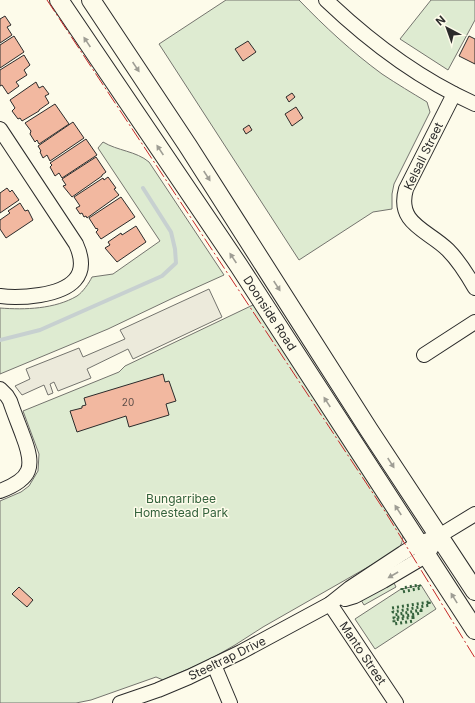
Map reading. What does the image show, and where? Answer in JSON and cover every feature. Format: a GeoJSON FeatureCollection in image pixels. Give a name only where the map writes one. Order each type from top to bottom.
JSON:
{"type":"FeatureCollection","features":[{"type":"Feature","properties":{"kind":"main road","name":"Doonside Road"},"geometry":{"type":"LineString","coordinates":[[59,0],[239,266],[475,630]]}},
{"type":"Feature","properties":{"kind":"main road","name":"Doonside Road"},"geometry":{"type":"LineString","coordinates":[[91,0],[188,146],[369,430],[475,591]]}},
{"type":"Feature","properties":{"kind":"street"},"geometry":{"type":"LineString","coordinates":[[326,0],[346,20],[383,50],[419,74],[475,104]]}},
{"type":"Feature","properties":{"kind":"street","name":"Kelsall Street"},"geometry":{"type":"LineString","coordinates":[[454,94],[406,189],[404,202],[405,209],[412,222],[449,251],[462,267],[475,288]]}},
{"type":"Feature","properties":{"kind":"street"},"geometry":{"type":"LineString","coordinates":[[0,129],[76,244],[81,254],[81,266],[78,276],[74,282],[61,290],[32,296],[0,296]]}},
{"type":"Feature","properties":{"kind":"street"},"geometry":{"type":"LineString","coordinates":[[424,354],[475,322]]}},
{"type":"Feature","properties":{"kind":"street"},"geometry":{"type":"LineString","coordinates":[[0,389],[10,401],[29,451],[30,462],[27,473],[23,479],[14,486],[0,491]]}},
{"type":"Feature","properties":{"kind":"street","name":"Steeltrap Drive"},"geometry":{"type":"LineString","coordinates":[[120,703],[158,690],[214,665],[330,604],[350,588],[423,549],[439,536],[475,514]]}},
{"type":"Feature","properties":{"kind":"street","name":"Manto Street"},"geometry":{"type":"LineString","coordinates":[[330,604],[396,703]]}},
{"type":"Feature","properties":{"kind":"street"},"geometry":{"type":"LineString","coordinates":[[214,665],[230,703]]}},
{"type":"Feature","properties":{"kind":"green space"},"geometry":{"type":"Polygon","coordinates":[[[226,0],[299,0],[339,39],[371,66],[427,102],[430,112],[394,184],[392,209],[373,212],[299,260],[159,44],[226,0]]]}},
{"type":"Feature","properties":{"kind":"green space"},"geometry":{"type":"Polygon","coordinates":[[[431,0],[475,0],[475,20],[448,70],[400,39],[431,0]]]}},
{"type":"Feature","properties":{"kind":"green space"},"geometry":{"type":"Polygon","coordinates":[[[103,142],[133,153],[149,162],[224,275],[108,329],[0,374],[0,308],[40,308],[59,304],[77,296],[88,285],[92,277],[113,274],[160,241],[98,148],[103,142]]]}},
{"type":"Feature","properties":{"kind":"green space","name":"Bungarribee Homestead Park"},"geometry":{"type":"Polygon","coordinates":[[[255,304],[403,532],[400,547],[396,551],[263,627],[207,661],[163,680],[156,677],[91,700],[76,703],[0,703],[0,501],[21,492],[29,486],[38,471],[39,454],[23,411],[119,372],[125,366],[255,304]]]}},
{"type":"Feature","properties":{"kind":"green space"},"geometry":{"type":"Polygon","coordinates":[[[394,583],[396,587],[364,605],[361,600],[394,583]]]}},
{"type":"Feature","properties":{"kind":"green space"},"geometry":{"type":"Polygon","coordinates":[[[421,585],[436,609],[375,649],[355,619],[401,589],[421,585]]]}},
{"type":"Feature","properties":{"kind":"shaded area"},"geometry":{"type":"Polygon","coordinates":[[[209,289],[222,317],[133,359],[128,349],[87,369],[91,378],[58,391],[54,382],[50,384],[53,393],[48,395],[44,385],[22,395],[15,386],[30,379],[26,369],[79,348],[83,357],[125,339],[120,330],[209,289]]]}},
{"type":"Feature","properties":{"kind":"building"},"geometry":{"type":"Polygon","coordinates":[[[5,16],[11,25],[7,27],[12,35],[0,43],[0,19],[5,16]]]}},
{"type":"Feature","properties":{"kind":"building"},"geometry":{"type":"Polygon","coordinates":[[[14,36],[24,52],[0,68],[0,45],[14,36]]]}},
{"type":"Feature","properties":{"kind":"building"},"geometry":{"type":"Polygon","coordinates":[[[469,36],[475,39],[475,64],[459,56],[469,36]]]}},
{"type":"Feature","properties":{"kind":"building"},"geometry":{"type":"Polygon","coordinates":[[[248,41],[256,52],[243,61],[235,49],[248,41]]]}},
{"type":"Feature","properties":{"kind":"building"},"geometry":{"type":"Polygon","coordinates":[[[24,55],[30,65],[24,70],[27,75],[16,82],[19,86],[8,94],[2,85],[0,86],[0,70],[24,55]]]}},
{"type":"Feature","properties":{"kind":"building"},"geometry":{"type":"Polygon","coordinates":[[[36,82],[39,88],[43,86],[49,94],[45,96],[49,103],[22,121],[20,118],[18,119],[12,111],[15,108],[10,100],[36,82]]]}},
{"type":"Feature","properties":{"kind":"building"},"geometry":{"type":"Polygon","coordinates":[[[292,93],[295,97],[289,102],[286,97],[292,93]]]}},
{"type":"Feature","properties":{"kind":"building"},"geometry":{"type":"Polygon","coordinates":[[[55,104],[69,124],[39,144],[37,140],[35,142],[30,134],[31,131],[25,123],[55,104]]]}},
{"type":"Feature","properties":{"kind":"building"},"geometry":{"type":"Polygon","coordinates":[[[296,107],[303,118],[292,126],[285,114],[296,107]]]}},
{"type":"Feature","properties":{"kind":"building"},"geometry":{"type":"Polygon","coordinates":[[[73,122],[84,138],[50,161],[47,155],[43,158],[38,146],[73,122]]]}},
{"type":"Feature","properties":{"kind":"building"},"geometry":{"type":"Polygon","coordinates":[[[249,125],[252,130],[246,134],[243,129],[249,125]]]}},
{"type":"Feature","properties":{"kind":"building"},"geometry":{"type":"Polygon","coordinates":[[[86,139],[97,155],[62,178],[59,173],[55,176],[50,167],[52,165],[50,163],[86,139]]]}},
{"type":"Feature","properties":{"kind":"building"},"geometry":{"type":"Polygon","coordinates":[[[96,157],[106,172],[72,197],[63,186],[66,185],[62,179],[96,157]]]}},
{"type":"Feature","properties":{"kind":"building"},"geometry":{"type":"Polygon","coordinates":[[[108,177],[119,195],[87,218],[86,216],[84,217],[76,208],[80,206],[74,197],[103,178],[104,180],[108,177]]]}},
{"type":"Feature","properties":{"kind":"building"},"geometry":{"type":"Polygon","coordinates":[[[7,188],[10,192],[12,190],[19,200],[0,213],[0,193],[7,188]]]}},
{"type":"Feature","properties":{"kind":"building"},"geometry":{"type":"Polygon","coordinates":[[[121,197],[135,217],[101,239],[96,232],[98,230],[97,228],[96,229],[89,218],[121,197]]]}},
{"type":"Feature","properties":{"kind":"building"},"geometry":{"type":"Polygon","coordinates":[[[20,203],[25,211],[28,210],[33,220],[6,238],[0,229],[0,220],[10,213],[8,211],[20,203]]]}},
{"type":"Feature","properties":{"kind":"building"},"geometry":{"type":"Polygon","coordinates":[[[136,226],[146,242],[117,262],[105,248],[110,245],[108,242],[121,233],[122,235],[136,226]]]}},
{"type":"Feature","properties":{"kind":"building"},"geometry":{"type":"Polygon","coordinates":[[[163,374],[165,382],[169,381],[176,401],[166,404],[169,415],[129,427],[126,416],[77,432],[70,411],[82,408],[82,406],[86,405],[84,398],[163,374]]]}},
{"type":"Feature","properties":{"kind":"building"},"geometry":{"type":"Polygon","coordinates":[[[19,587],[33,600],[27,607],[12,594],[19,587]]]}},
{"type":"Feature","properties":{"kind":"waterway"},"geometry":{"type":"LineString","coordinates":[[0,340],[40,330],[162,276],[176,263],[175,249],[171,232],[143,188]]}},
{"type":"Feature","properties":{"kind":"hedge"},"geometry":{"type":"LineString","coordinates":[[419,585],[421,588],[402,592],[402,588],[419,585]]}},
{"type":"Feature","properties":{"kind":"hedge"},"geometry":{"type":"LineString","coordinates":[[429,602],[430,605],[393,612],[392,608],[429,602]]}},
{"type":"Feature","properties":{"kind":"hedge"},"geometry":{"type":"LineString","coordinates":[[421,610],[421,613],[394,618],[394,615],[421,610]]}},
{"type":"Feature","properties":{"kind":"hedge"},"geometry":{"type":"LineString","coordinates":[[413,617],[413,621],[394,624],[394,620],[413,617]]}},
{"type":"Feature","properties":{"kind":"power"},"geometry":{"type":"LineString","coordinates":[[47,0],[386,513],[475,658]]}}]}
